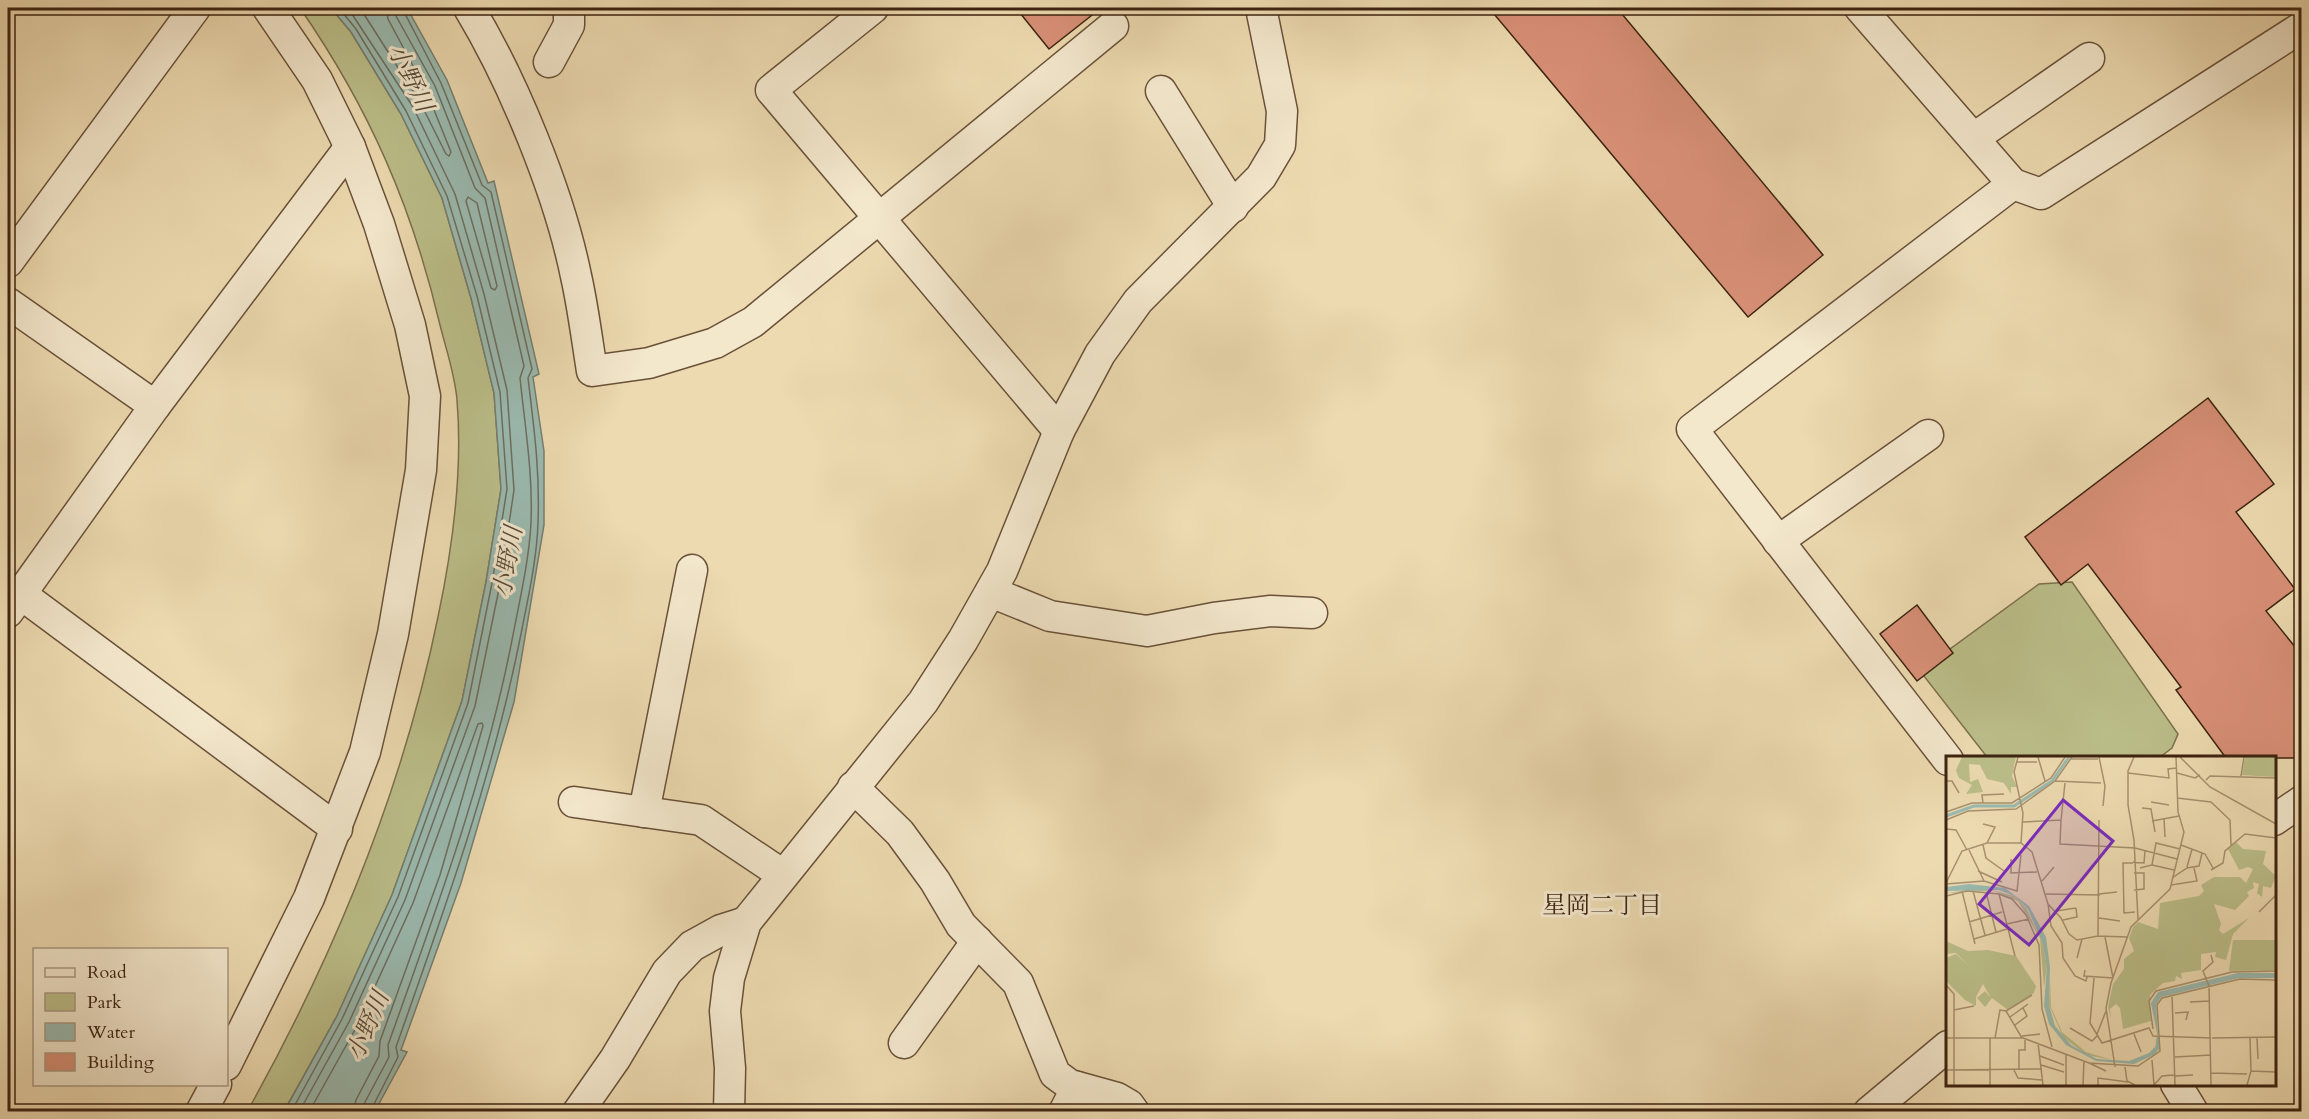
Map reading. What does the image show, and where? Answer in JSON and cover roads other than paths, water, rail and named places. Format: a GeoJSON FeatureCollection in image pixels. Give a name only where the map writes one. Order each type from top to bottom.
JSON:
{"type":"FeatureCollection","features":[{"type":"Feature","properties":{"kind":"street"},"geometry":{"type":"LineString","coordinates":[[8,262],[195,8]]}},
{"type":"Feature","properties":{"kind":"street"},"geometry":{"type":"LineString","coordinates":[[228,1061],[309,898],[365,752],[393,634],[422,470],[425,396],[410,326],[386,246],[350,147],[317,80],[268,8]]}},
{"type":"Feature","properties":{"kind":"street"},"geometry":{"type":"LineString","coordinates":[[470,8],[515,98],[549,182],[576,274],[592,371],[649,363],[715,343],[753,322],[1113,26]]}},
{"type":"Feature","properties":{"kind":"street"},"geometry":{"type":"LineString","coordinates":[[549,62],[569,25],[570,8]]}},
{"type":"Feature","properties":{"kind":"street"},"geometry":{"type":"LineString","coordinates":[[873,8],[771,90],[1059,431]]}},
{"type":"Feature","properties":{"kind":"street"},"geometry":{"type":"LineString","coordinates":[[734,1108],[725,1011],[729,978],[746,922],[923,702],[1002,571],[1059,431],[1100,354],[1138,301],[1261,177],[1280,145],[1282,111],[1261,8]]}},
{"type":"Feature","properties":{"kind":"street"},"geometry":{"type":"LineString","coordinates":[[1860,8],[2013,184],[2041,194],[2301,27]]}},
{"type":"Feature","properties":{"kind":"street"},"geometry":{"type":"LineString","coordinates":[[1974,138],[2089,58]]}},
{"type":"Feature","properties":{"kind":"street"},"geometry":{"type":"LineString","coordinates":[[1161,91],[1233,207]]}},
{"type":"Feature","properties":{"kind":"street"},"geometry":{"type":"LineString","coordinates":[[337,829],[15,603],[155,406],[350,147]]}},
{"type":"Feature","properties":{"kind":"street"},"geometry":{"type":"LineString","coordinates":[[1946,759],[1692,429],[2013,184]]}},
{"type":"Feature","properties":{"kind":"street"},"geometry":{"type":"LineString","coordinates":[[8,303],[155,406]]}},
{"type":"Feature","properties":{"kind":"street"},"geometry":{"type":"LineString","coordinates":[[1778,541],[1928,435]]}},
{"type":"Feature","properties":{"kind":"street"},"geometry":{"type":"LineString","coordinates":[[644,812],[692,570]]}},
{"type":"Feature","properties":{"kind":"street"},"geometry":{"type":"LineString","coordinates":[[991,592],[1050,616],[1147,631],[1214,618],[1271,611],[1312,613]]}},
{"type":"Feature","properties":{"kind":"street"},"geometry":{"type":"LineString","coordinates":[[853,787],[900,833],[935,881],[961,925],[1018,983],[1055,1074],[1071,1099],[1117,1098],[1129,1105],[1134,1112]]}},
{"type":"Feature","properties":{"kind":"street"},"geometry":{"type":"LineString","coordinates":[[2276,819],[2301,801]]}},
{"type":"Feature","properties":{"kind":"street"},"geometry":{"type":"LineString","coordinates":[[574,802],[701,820],[783,875]]}},
{"type":"Feature","properties":{"kind":"street"},"geometry":{"type":"LineString","coordinates":[[578,1112],[615,1059],[667,972],[692,946],[721,930],[746,922]]}},
{"type":"Feature","properties":{"kind":"street"},"geometry":{"type":"LineString","coordinates":[[904,1043],[977,941]]}},
{"type":"Feature","properties":{"kind":"street"},"geometry":{"type":"LineString","coordinates":[[1869,1112],[1946,1047]]}},
{"type":"Feature","properties":{"kind":"street"},"geometry":{"type":"LineString","coordinates":[[201,1112],[215,1086]]}},
{"type":"Feature","properties":{"kind":"water","name":"小野川"},"geometry":{"type":"Polygon","coordinates":[[[331,8],[407,8],[447,80],[488,183],[494,181],[539,374],[533,377],[544,451],[544,525],[514,702],[461,883],[401,1050],[407,1052],[375,1111],[284,1112],[337,1016],[392,895],[462,701],[486,582],[501,489],[494,393],[471,298],[442,198],[401,114],[351,32],[331,8]]]}},
{"type":"Feature","properties":{"kind":"district","name":"星岡二丁目"},"geometry":{"type":"Point","coordinates":[1602,905]}}]}
